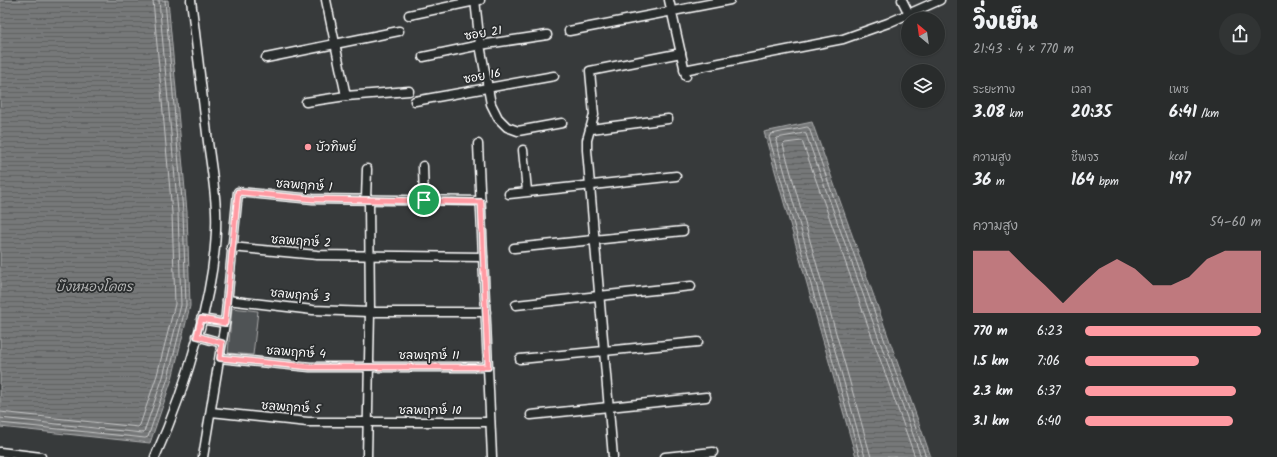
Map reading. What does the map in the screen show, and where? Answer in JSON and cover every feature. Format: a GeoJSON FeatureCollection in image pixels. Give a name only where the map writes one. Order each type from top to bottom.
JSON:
{"type":"FeatureCollection","features":[{"type":"Feature","properties":{"kind":"street"},"geometry":{"type":"LineString","coordinates":[[155,457],[177,403],[197,336],[211,274],[216,212],[191,0]]}},
{"type":"Feature","properties":{"kind":"street"},"geometry":{"type":"LineString","coordinates":[[326,0],[346,96]]}},
{"type":"Feature","properties":{"kind":"street"},"geometry":{"type":"LineString","coordinates":[[409,15],[477,0],[480,45],[492,104],[498,118],[512,130],[518,131],[562,123]]}},
{"type":"Feature","properties":{"kind":"street"},"geometry":{"type":"LineString","coordinates":[[669,0],[685,73],[859,35],[901,17]]}},
{"type":"Feature","properties":{"kind":"street"},"geometry":{"type":"LineString","coordinates":[[569,31],[730,0]]}},
{"type":"Feature","properties":{"kind":"street"},"geometry":{"type":"LineString","coordinates":[[902,0],[908,12]]}},
{"type":"Feature","properties":{"kind":"street"},"geometry":{"type":"LineString","coordinates":[[913,12],[940,0]]}},
{"type":"Feature","properties":{"kind":"street"},"geometry":{"type":"LineString","coordinates":[[266,58],[399,31]]}},
{"type":"Feature","properties":{"kind":"street","name":"ซอย 21"},"geometry":{"type":"LineString","coordinates":[[423,56],[480,45],[547,35]]}},
{"type":"Feature","properties":{"kind":"street"},"geometry":{"type":"LineString","coordinates":[[613,457],[586,142],[591,129],[594,108],[590,71],[681,53]]}},
{"type":"Feature","properties":{"kind":"street","name":"ซอย 16"},"geometry":{"type":"LineString","coordinates":[[415,100],[554,76]]}},
{"type":"Feature","properties":{"kind":"street"},"geometry":{"type":"LineString","coordinates":[[306,102],[346,96],[409,91]]}},
{"type":"Feature","properties":{"kind":"street"},"geometry":{"type":"LineString","coordinates":[[591,129],[668,119]]}},
{"type":"Feature","properties":{"kind":"street"},"geometry":{"type":"LineString","coordinates":[[478,144],[492,457]]}},
{"type":"Feature","properties":{"kind":"street"},"geometry":{"type":"LineString","coordinates":[[523,150],[527,191]]}},
{"type":"Feature","properties":{"kind":"street"},"geometry":{"type":"LineString","coordinates":[[423,166],[424,200]]}},
{"type":"Feature","properties":{"kind":"street"},"geometry":{"type":"LineString","coordinates":[[367,169],[370,312],[369,422],[367,457]]}},
{"type":"Feature","properties":{"kind":"street"},"geometry":{"type":"LineString","coordinates":[[509,194],[676,176]]}},
{"type":"Feature","properties":{"kind":"street","name":"ชลพฤกษ์ 1"},"geometry":{"type":"LineString","coordinates":[[231,247],[238,192],[313,199],[481,202]]}},
{"type":"Feature","properties":{"kind":"street"},"geometry":{"type":"LineString","coordinates":[[514,248],[684,231]]}},
{"type":"Feature","properties":{"kind":"street"},"geometry":{"type":"LineString","coordinates":[[203,457],[225,323],[231,247]]}},
{"type":"Feature","properties":{"kind":"street","name":"ชลพฤกษ์ 2"},"geometry":{"type":"LineString","coordinates":[[231,247],[318,255],[483,257]]}},
{"type":"Feature","properties":{"kind":"street"},"geometry":{"type":"LineString","coordinates":[[516,305],[691,286]]}},
{"type":"Feature","properties":{"kind":"street","name":"ชลพฤกษ์ 3"},"geometry":{"type":"LineString","coordinates":[[228,300],[313,310],[370,312],[486,312]]}},
{"type":"Feature","properties":{"kind":"street"},"geometry":{"type":"LineString","coordinates":[[201,319],[225,323]]}},
{"type":"Feature","properties":{"kind":"street"},"geometry":{"type":"LineString","coordinates":[[197,336],[222,343]]}},
{"type":"Feature","properties":{"kind":"street"},"geometry":{"type":"LineString","coordinates":[[520,359],[698,342]]}},
{"type":"Feature","properties":{"kind":"street","name":"ชลพฤกษ์ 4"},"geometry":{"type":"LineString","coordinates":[[220,358],[310,367],[369,367]]}},
{"type":"Feature","properties":{"kind":"street","name":"ชลพฤกษ์ 11"},"geometry":{"type":"LineString","coordinates":[[369,367],[488,367]]}},
{"type":"Feature","properties":{"kind":"street"},"geometry":{"type":"LineString","coordinates":[[531,415],[706,397]]}},
{"type":"Feature","properties":{"kind":"street","name":"ชลพฤกษ์ 5"},"geometry":{"type":"LineString","coordinates":[[211,412],[308,422],[369,422]]}},
{"type":"Feature","properties":{"kind":"street","name":"ชลพฤกษ์ 10"},"geometry":{"type":"LineString","coordinates":[[369,422],[490,422]]}},
{"type":"Feature","properties":{"kind":"street"},"geometry":{"type":"LineString","coordinates":[[0,452],[40,457]]}},
{"type":"Feature","properties":{"kind":"street"},"geometry":{"type":"LineString","coordinates":[[665,457],[713,452]]}},
{"type":"Feature","properties":{"kind":"shaded area"},"geometry":{"type":"Polygon","coordinates":[[[232,308],[258,311],[253,355],[228,353],[232,308]]]}},
{"type":"Feature","properties":{"kind":"water","name":"บึงหนองโคตร"},"geometry":{"type":"Polygon","coordinates":[[[0,0],[168,0],[187,212],[190,306],[172,379],[150,443],[0,427],[0,0]]]}},
{"type":"Feature","properties":{"kind":"water"},"geometry":{"type":"Polygon","coordinates":[[[812,122],[931,457],[856,457],[764,132],[812,122]]]}},
{"type":"Feature","properties":{"kind":"place","name":"บัวทิพย์"},"geometry":{"type":"Point","coordinates":[308,147]}},
{"type":"Feature","properties":{"kind":"route"},"geometry":{"type":"LineString","coordinates":[[238,192],[313,199],[424,200],[481,202],[488,367],[310,367],[220,358],[222,343],[197,336],[201,319],[225,323],[231,247],[238,192]]}}]}
